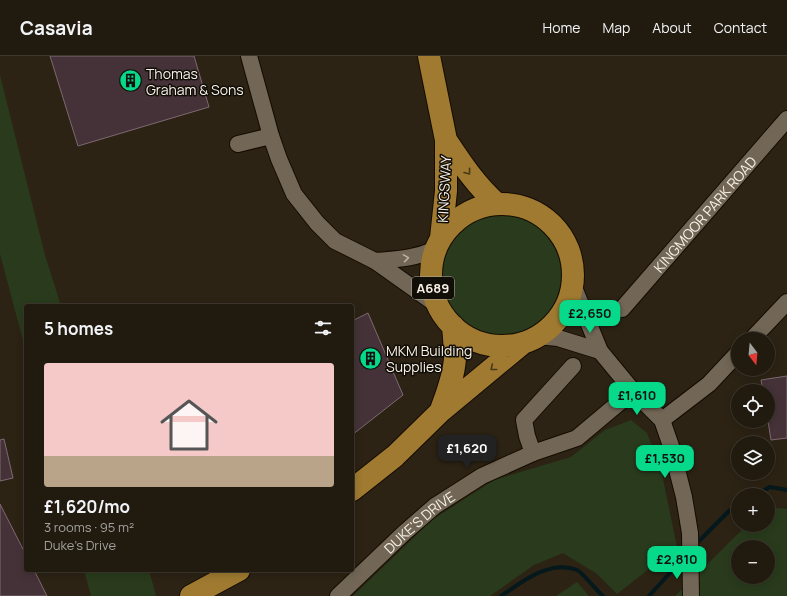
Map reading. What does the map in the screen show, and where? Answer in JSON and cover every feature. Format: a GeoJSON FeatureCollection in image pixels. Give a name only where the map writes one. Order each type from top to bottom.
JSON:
{"type":"FeatureCollection","features":[{"type":"Feature","properties":{"kind":"highway","name":"KINGSWAY"},"geometry":{"type":"LineString","coordinates":[[429,56],[446,140],[446,191],[438,244]]}},
{"type":"Feature","properties":{"kind":"highway","name":"KINGSWAY"},"geometry":{"type":"LineString","coordinates":[[446,140],[466,170],[482,190],[497,204]]}},
{"type":"Feature","properties":{"kind":"highway","name":"A689"},"geometry":{"type":"LineString","coordinates":[[354,488],[395,456],[441,411],[531,339],[555,323],[566,305],[573,285],[572,264],[566,244],[554,226],[538,213],[518,206],[497,204],[480,207],[465,214],[452,225],[438,244],[432,266],[431,283],[437,305],[453,326],[468,338],[486,344],[504,346],[531,339]]}},
{"type":"Feature","properties":{"kind":"highway","name":"A689"},"geometry":{"type":"LineString","coordinates":[[441,411],[451,384],[454,370],[455,357],[453,326]]}},
{"type":"Feature","properties":{"kind":"highway"},"geometry":{"type":"LineString","coordinates":[[191,596],[235,572]]}},
{"type":"Feature","properties":{"kind":"street"},"geometry":{"type":"LineString","coordinates":[[250,56],[278,159],[294,194],[317,223],[335,240],[375,260],[437,305]]}},
{"type":"Feature","properties":{"kind":"street","name":"KINGMOOR PARK ROAD"},"geometry":{"type":"LineString","coordinates":[[622,308],[787,119]]}},
{"type":"Feature","properties":{"kind":"street"},"geometry":{"type":"LineString","coordinates":[[238,144],[271,136]]}},
{"type":"Feature","properties":{"kind":"street"},"geometry":{"type":"LineString","coordinates":[[375,260],[405,259],[421,255],[438,244]]}},
{"type":"Feature","properties":{"kind":"street"},"geometry":{"type":"LineString","coordinates":[[573,285],[600,351],[633,391],[662,420],[677,468],[690,533],[692,564],[691,596]]}},
{"type":"Feature","properties":{"kind":"street"},"geometry":{"type":"LineString","coordinates":[[759,332],[787,302]]}},
{"type":"Feature","properties":{"kind":"street"},"geometry":{"type":"LineString","coordinates":[[531,339],[558,338],[600,351]]}},
{"type":"Feature","properties":{"kind":"street"},"geometry":{"type":"LineString","coordinates":[[662,420],[709,384],[731,360]]}},
{"type":"Feature","properties":{"kind":"street"},"geometry":{"type":"LineString","coordinates":[[533,453],[527,436],[524,420],[573,366]]}},
{"type":"Feature","properties":{"kind":"street","name":"DUKE'S DRIVE"},"geometry":{"type":"LineString","coordinates":[[338,596],[404,533],[435,506],[482,476],[533,453],[577,438],[633,391]]}},
{"type":"Feature","properties":{"kind":"green space"},"geometry":{"type":"Polygon","coordinates":[[[0,75],[45,255],[60,304],[24,304],[24,344],[0,254],[0,75]]]}},
{"type":"Feature","properties":{"kind":"green space"},"geometry":{"type":"Polygon","coordinates":[[[501,215],[524,219],[544,232],[557,252],[561,275],[557,298],[544,318],[524,331],[501,335],[478,331],[458,318],[445,298],[441,275],[445,252],[458,232],[478,219],[501,215]]]}},
{"type":"Feature","properties":{"kind":"green space"},"geometry":{"type":"Polygon","coordinates":[[[631,420],[647,433],[661,469],[677,547],[617,594],[597,574],[563,553],[534,565],[490,596],[353,596],[432,520],[494,480],[571,457],[605,430],[631,420]]]}},
{"type":"Feature","properties":{"kind":"green space"},"geometry":{"type":"Polygon","coordinates":[[[775,508],[787,509],[787,596],[675,596],[731,541],[731,584],[775,584],[775,540],[732,540],[740,532],[775,532],[775,508]]]}},
{"type":"Feature","properties":{"kind":"green space"},"geometry":{"type":"Polygon","coordinates":[[[85,572],[150,572],[156,596],[91,596],[85,572]]]}},
{"type":"Feature","properties":{"kind":"green space"},"geometry":{"type":"Polygon","coordinates":[[[577,582],[589,596],[556,596],[577,582]]]}},
{"type":"Feature","properties":{"kind":"building","name":"Thomas Graham & Sons"},"geometry":{"type":"Polygon","coordinates":[[[50,56],[194,56],[209,107],[78,146],[50,56]]]}},
{"type":"Feature","properties":{"kind":"building","name":"MKM Building Supplies"},"geometry":{"type":"Polygon","coordinates":[[[368,313],[403,395],[354,433],[354,320],[368,313]]]}},
{"type":"Feature","properties":{"kind":"building"},"geometry":{"type":"Polygon","coordinates":[[[787,376],[787,438],[775,440],[775,436],[770,436],[769,428],[775,428],[775,384],[762,384],[761,380],[787,376]]]}},
{"type":"Feature","properties":{"kind":"building"},"geometry":{"type":"Polygon","coordinates":[[[4,439],[13,478],[0,481],[0,440],[4,439]]]}},
{"type":"Feature","properties":{"kind":"building"},"geometry":{"type":"Polygon","coordinates":[[[0,504],[24,551],[24,572],[35,572],[47,596],[0,596],[0,504]]]}},
{"type":"Feature","properties":{"kind":"waterway"},"geometry":{"type":"LineString","coordinates":[[768,488],[787,490]]}},
{"type":"Feature","properties":{"kind":"waterway"},"geometry":{"type":"LineString","coordinates":[[695,545],[731,510]]}},
{"type":"Feature","properties":{"kind":"waterway"},"geometry":{"type":"LineString","coordinates":[[649,596],[686,555]]}},
{"type":"Feature","properties":{"kind":"waterway"},"geometry":{"type":"LineString","coordinates":[[501,596],[527,579],[557,567],[567,567],[579,571],[603,596]]}},
{"type":"Feature","properties":{"kind":"place","name":"Thomas Graham & Sons"},"geometry":{"type":"Point","coordinates":[130,81]}},
{"type":"Feature","properties":{"kind":"place","name":"MKM Building Supplies"},"geometry":{"type":"Point","coordinates":[370,358]}}]}
